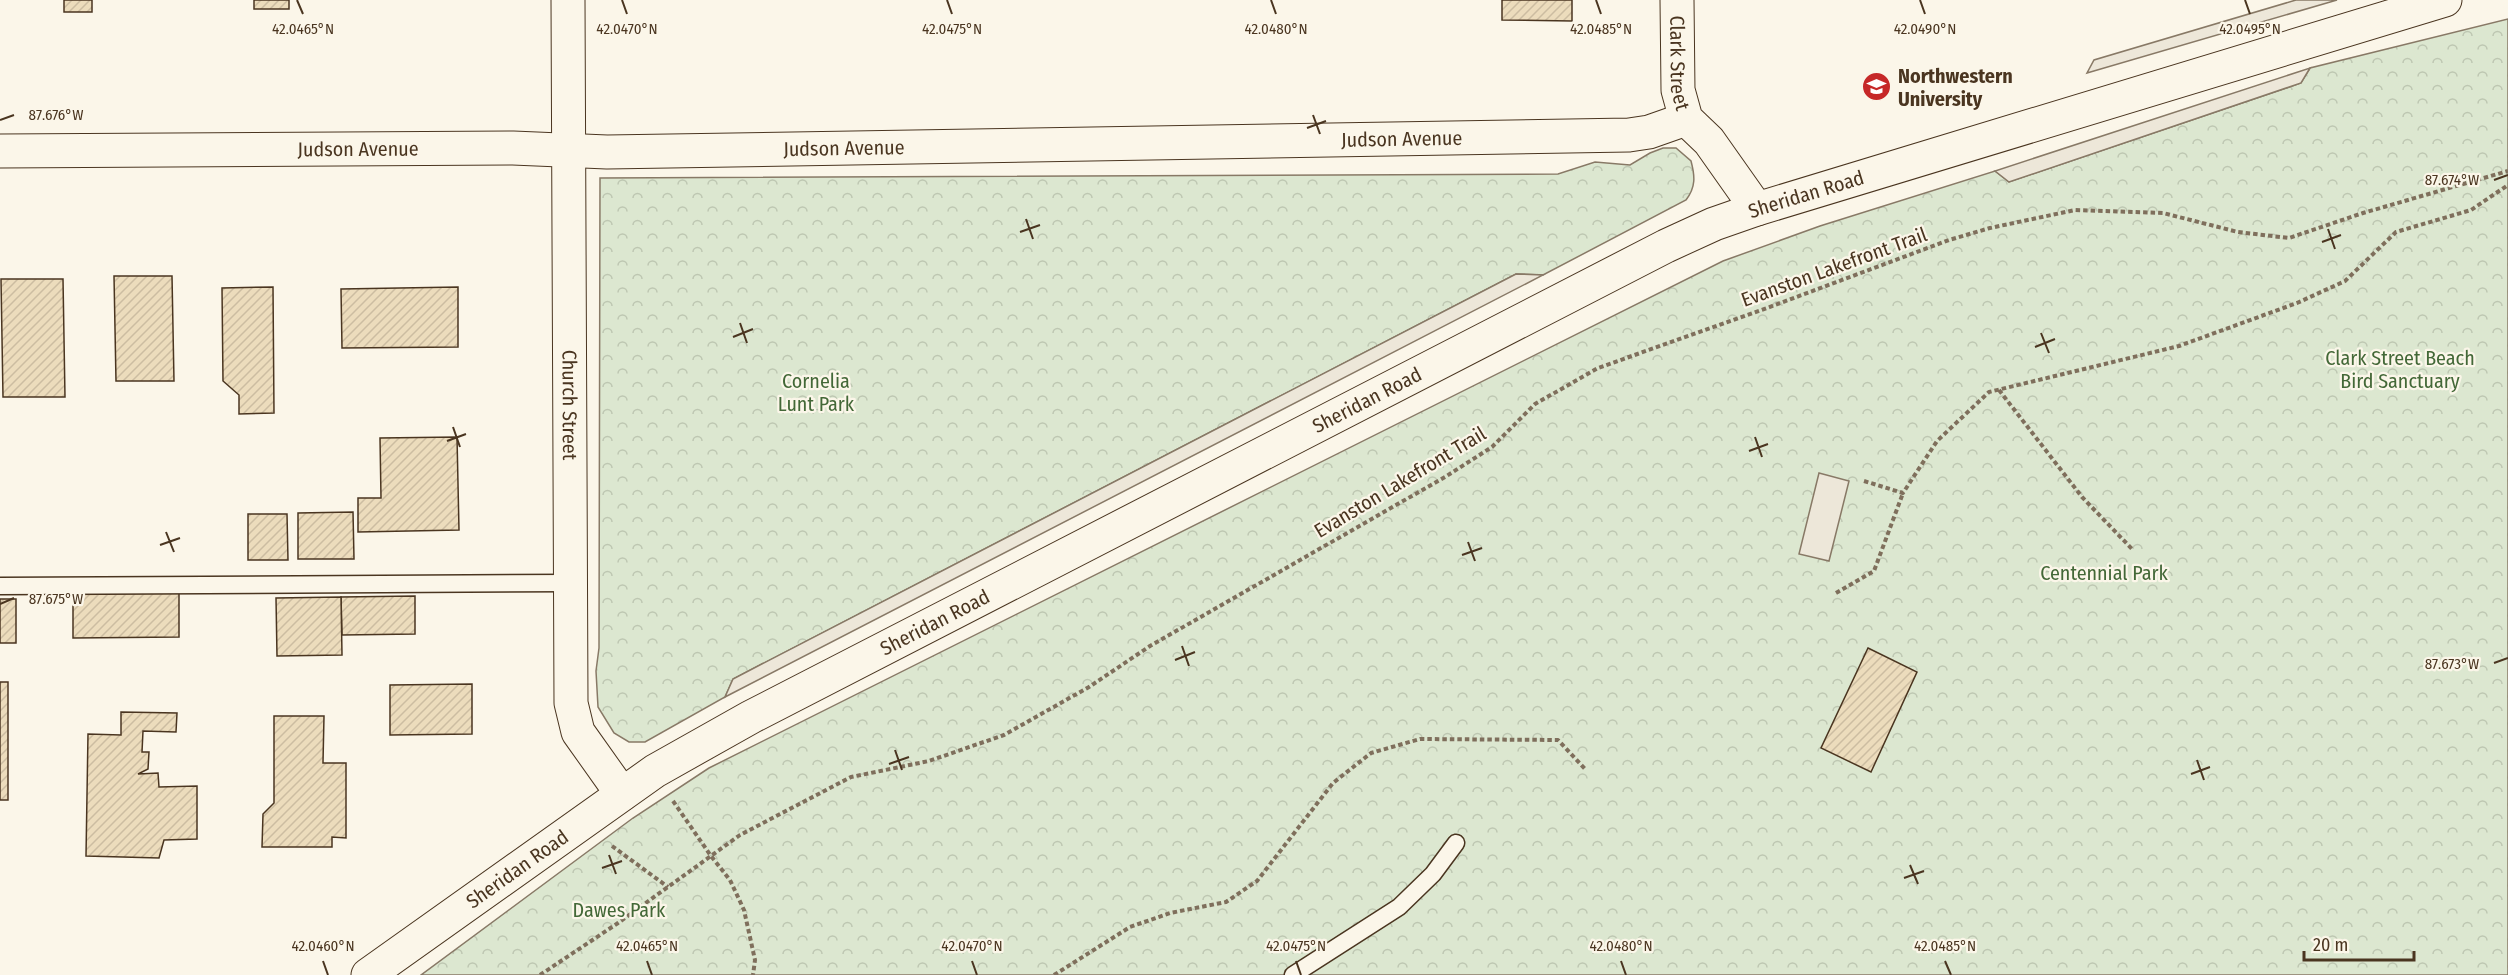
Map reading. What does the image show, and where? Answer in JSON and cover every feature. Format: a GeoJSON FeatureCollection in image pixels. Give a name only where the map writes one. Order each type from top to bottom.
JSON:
{"type":"FeatureCollection","features":[{"type":"Feature","properties":{"kind":"street","name":"Church Street"},"geometry":{"type":"LineString","coordinates":[[568,0],[571,703],[578,732],[622,794]]}},
{"type":"Feature","properties":{"kind":"street","name":"Clark Street"},"geometry":{"type":"LineString","coordinates":[[1677,0],[1678,90],[1686,118],[1708,141],[1757,209]]}},
{"type":"Feature","properties":{"kind":"street","name":"Sheridan Road"},"geometry":{"type":"LineString","coordinates":[[370,975],[655,771],[827,678],[1666,246],[1714,224],[1757,209],[2445,0]]}},
{"type":"Feature","properties":{"kind":"street","name":"Judson Avenue"},"geometry":{"type":"LineString","coordinates":[[0,151],[569,150],[607,152],[1629,135],[1650,132],[1686,118]]}},
{"type":"Feature","properties":{"kind":"lane"},"geometry":{"type":"LineString","coordinates":[[0,586],[570,583]]}},
{"type":"Feature","properties":{"kind":"lane"},"geometry":{"type":"LineString","coordinates":[[1293,975],[1399,907],[1433,874],[1456,843]]}},
{"type":"Feature","properties":{"kind":"path","name":"Evanston Lakefront Trail"},"geometry":{"type":"LineString","coordinates":[[540,975],[740,835],[851,777],[929,761],[1004,735],[1089,687],[1150,646],[1445,477],[1492,447],[1534,405],[1598,368],[1948,240],[1990,228],[2075,210],[2163,213],[2238,232],[2289,238],[2363,213],[2508,171]]}},
{"type":"Feature","properties":{"kind":"path"},"geometry":{"type":"LineString","coordinates":[[1836,593],[1874,571],[1903,493],[1937,441],[1989,392],[2179,346],[2297,303],[2345,281],[2396,232],[2471,210],[2508,185]]}},
{"type":"Feature","properties":{"kind":"path"},"geometry":{"type":"LineString","coordinates":[[1998,390],[2082,497],[2133,550]]}},
{"type":"Feature","properties":{"kind":"path"},"geometry":{"type":"LineString","coordinates":[[1864,481],[1903,493]]}},
{"type":"Feature","properties":{"kind":"path"},"geometry":{"type":"LineString","coordinates":[[1054,975],[1130,927],[1170,912],[1226,902],[1257,881],[1333,783],[1371,753],[1420,739],[1558,740],[1586,770]]}},
{"type":"Feature","properties":{"kind":"path"},"geometry":{"type":"LineString","coordinates":[[669,794],[730,880],[744,910],[755,960],[753,975]]}},
{"type":"Feature","properties":{"kind":"path"},"geometry":{"type":"LineString","coordinates":[[604,840],[668,887]]}},
{"type":"Feature","properties":{"kind":"green space","name":"Centennial Park"},"geometry":{"type":"Polygon","coordinates":[[[2508,19],[2508,975],[421,975],[633,818],[709,768],[1723,261],[1820,226],[1995,171],[2009,182],[2301,83],[2310,68],[2508,19]]]}},
{"type":"Feature","properties":{"kind":"green space","name":"Cornelia Lunt Park"},"geometry":{"type":"Polygon","coordinates":[[[1663,148],[1676,148],[1691,161],[1694,181],[1692,191],[1686,200],[1543,275],[1516,274],[733,679],[725,697],[645,742],[629,742],[614,733],[598,707],[596,671],[599,648],[600,178],[1558,174],[1595,162],[1630,165],[1663,148]]]}},
{"type":"Feature","properties":{"kind":"shaded area"},"geometry":{"type":"Polygon","coordinates":[[[2296,0],[2337,0],[2087,73],[2094,60],[2296,0]]]}},
{"type":"Feature","properties":{"kind":"shaded area"},"geometry":{"type":"Polygon","coordinates":[[[2310,68],[2301,83],[2009,182],[1995,171],[2310,68]]]}},
{"type":"Feature","properties":{"kind":"shaded area"},"geometry":{"type":"Polygon","coordinates":[[[1516,274],[1543,275],[725,697],[733,679],[1516,274]]]}},
{"type":"Feature","properties":{"kind":"shaded area"},"geometry":{"type":"Polygon","coordinates":[[[1819,473],[1849,481],[1829,561],[1799,554],[1819,473]]]}},
{"type":"Feature","properties":{"kind":"building"},"geometry":{"type":"Polygon","coordinates":[[[64,0],[92,0],[92,12],[64,12],[64,0]]]}},
{"type":"Feature","properties":{"kind":"building"},"geometry":{"type":"Polygon","coordinates":[[[254,0],[289,0],[289,9],[254,9],[254,0]]]}},
{"type":"Feature","properties":{"kind":"building"},"geometry":{"type":"Polygon","coordinates":[[[1502,0],[1572,0],[1572,21],[1502,20],[1502,0]]]}},
{"type":"Feature","properties":{"kind":"building"},"geometry":{"type":"Polygon","coordinates":[[[114,276],[172,276],[174,381],[116,381],[114,276]]]}},
{"type":"Feature","properties":{"kind":"building"},"geometry":{"type":"Polygon","coordinates":[[[1,279],[63,279],[65,397],[3,397],[1,279]]]}},
{"type":"Feature","properties":{"kind":"building"},"geometry":{"type":"Polygon","coordinates":[[[273,287],[274,413],[239,414],[239,395],[223,381],[222,288],[273,287]]]}},
{"type":"Feature","properties":{"kind":"building"},"geometry":{"type":"Polygon","coordinates":[[[458,287],[458,347],[342,348],[341,289],[458,287]]]}},
{"type":"Feature","properties":{"kind":"building"},"geometry":{"type":"Polygon","coordinates":[[[457,437],[459,530],[358,532],[358,498],[381,498],[380,438],[457,437]]]}},
{"type":"Feature","properties":{"kind":"building"},"geometry":{"type":"Polygon","coordinates":[[[353,512],[354,559],[298,559],[298,513],[353,512]]]}},
{"type":"Feature","properties":{"kind":"building"},"geometry":{"type":"Polygon","coordinates":[[[248,514],[287,514],[288,560],[248,560],[248,514]]]}},
{"type":"Feature","properties":{"kind":"building"},"geometry":{"type":"Polygon","coordinates":[[[179,592],[179,637],[73,638],[73,593],[179,592]]]}},
{"type":"Feature","properties":{"kind":"building"},"geometry":{"type":"Polygon","coordinates":[[[415,596],[415,634],[342,635],[341,597],[415,596]]]}},
{"type":"Feature","properties":{"kind":"building"},"geometry":{"type":"Polygon","coordinates":[[[341,597],[342,655],[277,656],[276,598],[341,597]]]}},
{"type":"Feature","properties":{"kind":"building"},"geometry":{"type":"Polygon","coordinates":[[[0,599],[16,599],[16,643],[0,643],[0,599]]]}},
{"type":"Feature","properties":{"kind":"building"},"geometry":{"type":"Polygon","coordinates":[[[1868,648],[1917,672],[1871,772],[1821,748],[1868,648]]]}},
{"type":"Feature","properties":{"kind":"building"},"geometry":{"type":"Polygon","coordinates":[[[0,682],[8,682],[8,800],[0,800],[0,682]]]}},
{"type":"Feature","properties":{"kind":"building"},"geometry":{"type":"Polygon","coordinates":[[[472,684],[472,734],[390,735],[390,685],[472,684]]]}},
{"type":"Feature","properties":{"kind":"building"},"geometry":{"type":"Polygon","coordinates":[[[121,712],[177,713],[176,732],[143,731],[142,752],[149,752],[148,769],[138,774],[158,773],[159,787],[197,786],[197,839],[164,840],[159,858],[86,856],[88,734],[121,735],[121,712]]]}},
{"type":"Feature","properties":{"kind":"building"},"geometry":{"type":"Polygon","coordinates":[[[274,716],[324,716],[323,763],[346,763],[346,838],[332,837],[332,847],[262,847],[263,814],[274,803],[274,716]]]}},
{"type":"Feature","properties":{"kind":"place","name":"Northwestern University"},"geometry":{"type":"Point","coordinates":[1877,87]}},
{"type":"Feature","properties":{"kind":"park label","name":"Clark Street Beach Bird Sanctuary"},"geometry":{"type":"Point","coordinates":[2400,370]}},
{"type":"Feature","properties":{"kind":"park label","name":"Dawes Park"},"geometry":{"type":"Point","coordinates":[619,910]}}]}
